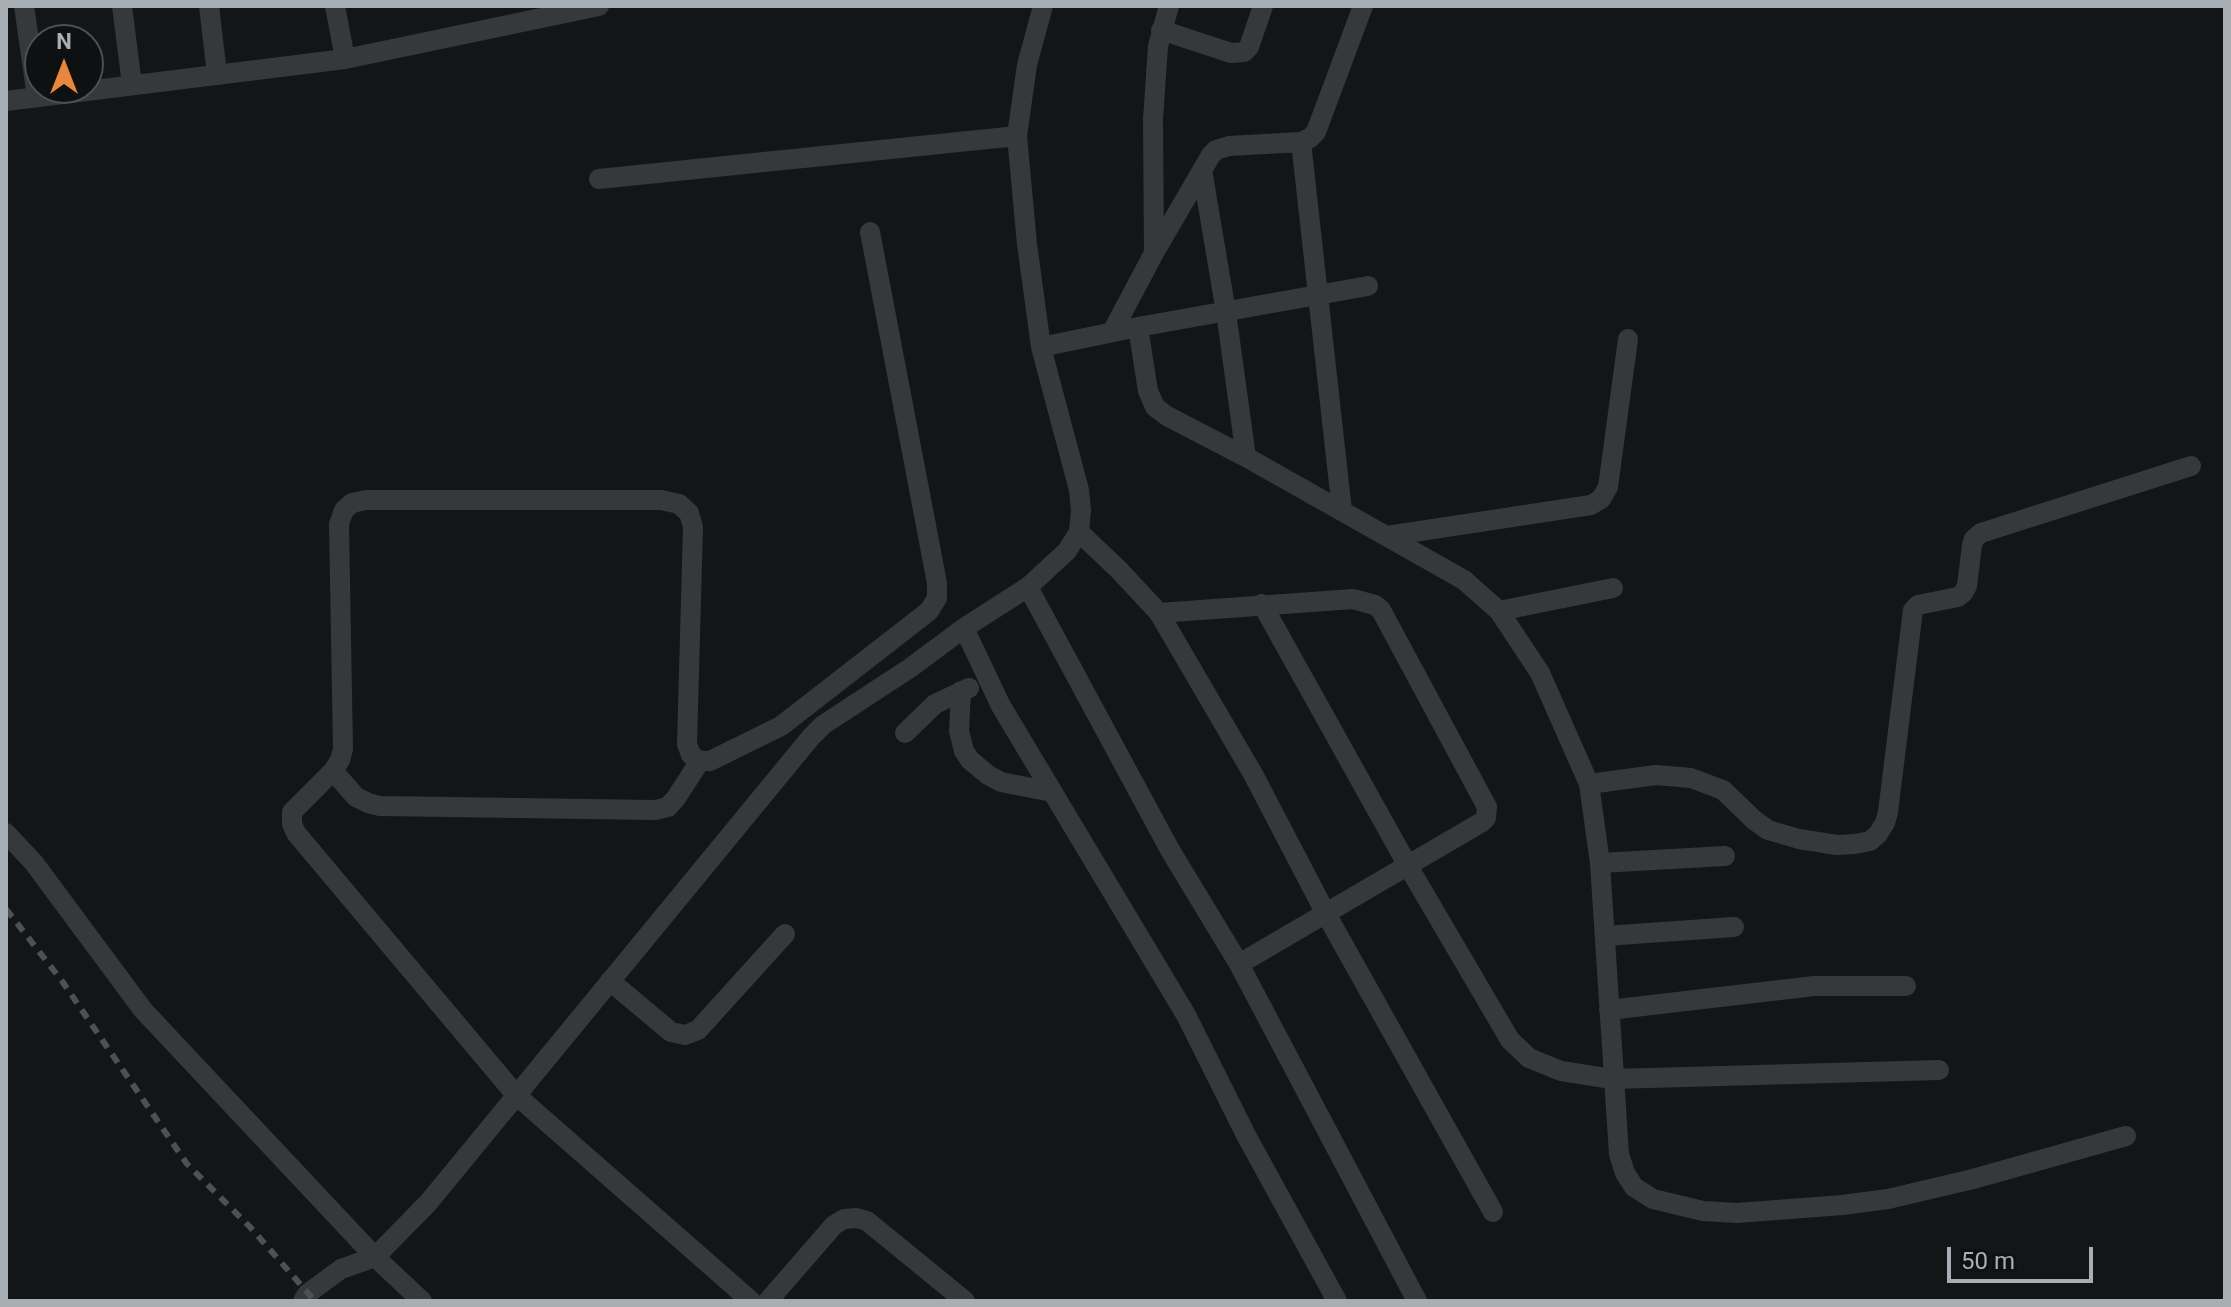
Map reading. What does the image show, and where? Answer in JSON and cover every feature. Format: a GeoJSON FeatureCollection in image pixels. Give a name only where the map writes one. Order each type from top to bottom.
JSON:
{"type":"FeatureCollection","features":[{"type":"Feature","properties":{"kind":"street"},"geometry":{"type":"LineString","coordinates":[[122,6],[132,85]]}},
{"type":"Feature","properties":{"kind":"street"},"geometry":{"type":"LineString","coordinates":[[209,6],[217,74]]}},
{"type":"Feature","properties":{"kind":"street"},"geometry":{"type":"LineString","coordinates":[[335,6],[345,59]]}},
{"type":"Feature","properties":{"kind":"street"},"geometry":{"type":"LineString","coordinates":[[104,89],[345,59],[557,11],[599,6]]}},
{"type":"Feature","properties":{"kind":"street"},"geometry":{"type":"LineString","coordinates":[[303,1301],[307,1294],[341,1269],[375,1257],[428,1203],[823,725],[1028,587],[1067,551],[1079,532],[1079,490],[1056,344],[1027,244],[1017,136],[1027,65],[1043,6]]}},
{"type":"Feature","properties":{"kind":"street"},"geometry":{"type":"LineString","coordinates":[[1154,253],[1153,119],[1158,46],[1169,6]]}},
{"type":"Feature","properties":{"kind":"street"},"geometry":{"type":"LineString","coordinates":[[1161,30],[1231,53],[1244,52],[1249,47],[1263,6]]}},
{"type":"Feature","properties":{"kind":"street"},"geometry":{"type":"LineString","coordinates":[[1112,332],[1211,155],[1222,148],[1301,142],[1310,138],[1320,125],[1363,6]]}},
{"type":"Feature","properties":{"kind":"street"},"geometry":{"type":"LineString","coordinates":[[599,179],[1017,136]]}},
{"type":"Feature","properties":{"kind":"street"},"geometry":{"type":"LineString","coordinates":[[1301,142],[1342,511]]}},
{"type":"Feature","properties":{"kind":"street"},"geometry":{"type":"LineString","coordinates":[[1202,170],[1246,457]]}},
{"type":"Feature","properties":{"kind":"street"},"geometry":{"type":"LineString","coordinates":[[751,1301],[516,1095],[296,833],[292,812],[333,771],[343,749],[339,524],[344,510],[352,503],[366,500],[661,500],[679,504],[689,513],[693,527],[687,744],[691,755],[700,761],[710,761],[781,726],[929,611],[937,598],[937,583],[870,232]]}},
{"type":"Feature","properties":{"kind":"street"},"geometry":{"type":"LineString","coordinates":[[1056,344],[1368,286]]}},
{"type":"Feature","properties":{"kind":"street"},"geometry":{"type":"LineString","coordinates":[[1138,327],[1148,391],[1155,407],[1464,580],[1499,611],[1540,673],[1589,784],[1600,863],[1619,1154],[1625,1173],[1634,1187],[1653,1199],[1703,1211],[1737,1213],[1842,1205],[1888,1199],[1973,1179],[2126,1136]]}},
{"type":"Feature","properties":{"kind":"street"},"geometry":{"type":"LineString","coordinates":[[1387,536],[1591,505],[1601,499],[1608,487],[1628,339]]}},
{"type":"Feature","properties":{"kind":"street"},"geometry":{"type":"LineString","coordinates":[[1589,784],[1656,775],[1691,778],[1723,790],[1768,830],[1837,845],[1870,841],[1878,834],[1888,812],[1913,610],[1918,605],[1958,597],[1963,593],[1967,586],[1972,545],[1981,533],[2191,466]]}},
{"type":"Feature","properties":{"kind":"street"},"geometry":{"type":"LineString","coordinates":[[1079,532],[1159,613],[1253,774],[1325,912],[1493,1212]]}},
{"type":"Feature","properties":{"kind":"street"},"geometry":{"type":"LineString","coordinates":[[1028,587],[1170,850],[1239,964],[1417,1301]]}},
{"type":"Feature","properties":{"kind":"street"},"geometry":{"type":"LineString","coordinates":[[1499,611],[1613,588]]}},
{"type":"Feature","properties":{"kind":"street"},"geometry":{"type":"LineString","coordinates":[[1159,613],[1353,599],[1368,602],[1381,610],[1487,807],[1486,818],[1482,822],[1239,964]]}},
{"type":"Feature","properties":{"kind":"street"},"geometry":{"type":"LineString","coordinates":[[1262,604],[1408,866],[1510,1040],[1529,1058],[1561,1071],[1612,1079],[1939,1070]]}},
{"type":"Feature","properties":{"kind":"street"},"geometry":{"type":"LineString","coordinates":[[964,628],[987,681],[1186,1015],[1247,1137],[1337,1301]]}},
{"type":"Feature","properties":{"kind":"street"},"geometry":{"type":"LineString","coordinates":[[905,733],[935,704],[987,681]]}},
{"type":"Feature","properties":{"kind":"street"},"geometry":{"type":"LineString","coordinates":[[961,691],[959,731],[964,751],[970,760],[1001,782],[1052,792]]}},
{"type":"Feature","properties":{"kind":"street"},"geometry":{"type":"LineString","coordinates":[[333,771],[356,797],[380,806],[655,810],[668,807],[700,761]]}},
{"type":"Feature","properties":{"kind":"street"},"geometry":{"type":"LineString","coordinates":[[6,833],[34,863],[143,1010],[375,1257],[422,1301]]}},
{"type":"Feature","properties":{"kind":"street"},"geometry":{"type":"LineString","coordinates":[[1600,863],[1725,856]]}},
{"type":"Feature","properties":{"kind":"street"},"geometry":{"type":"LineString","coordinates":[[1605,936],[1734,927]]}},
{"type":"Feature","properties":{"kind":"street"},"geometry":{"type":"LineString","coordinates":[[610,981],[671,1032],[685,1035],[698,1030],[785,934]]}},
{"type":"Feature","properties":{"kind":"street"},"geometry":{"type":"LineString","coordinates":[[1609,1010],[1814,986],[1906,986]]}},
{"type":"Feature","properties":{"kind":"street"},"geometry":{"type":"LineString","coordinates":[[768,1301],[834,1225],[844,1219],[857,1218],[867,1221],[965,1301]]}},
{"type":"Feature","properties":{"kind":"railway"},"geometry":{"type":"LineString","coordinates":[[6,909],[62,981],[187,1164],[250,1227],[315,1301]]}}]}
